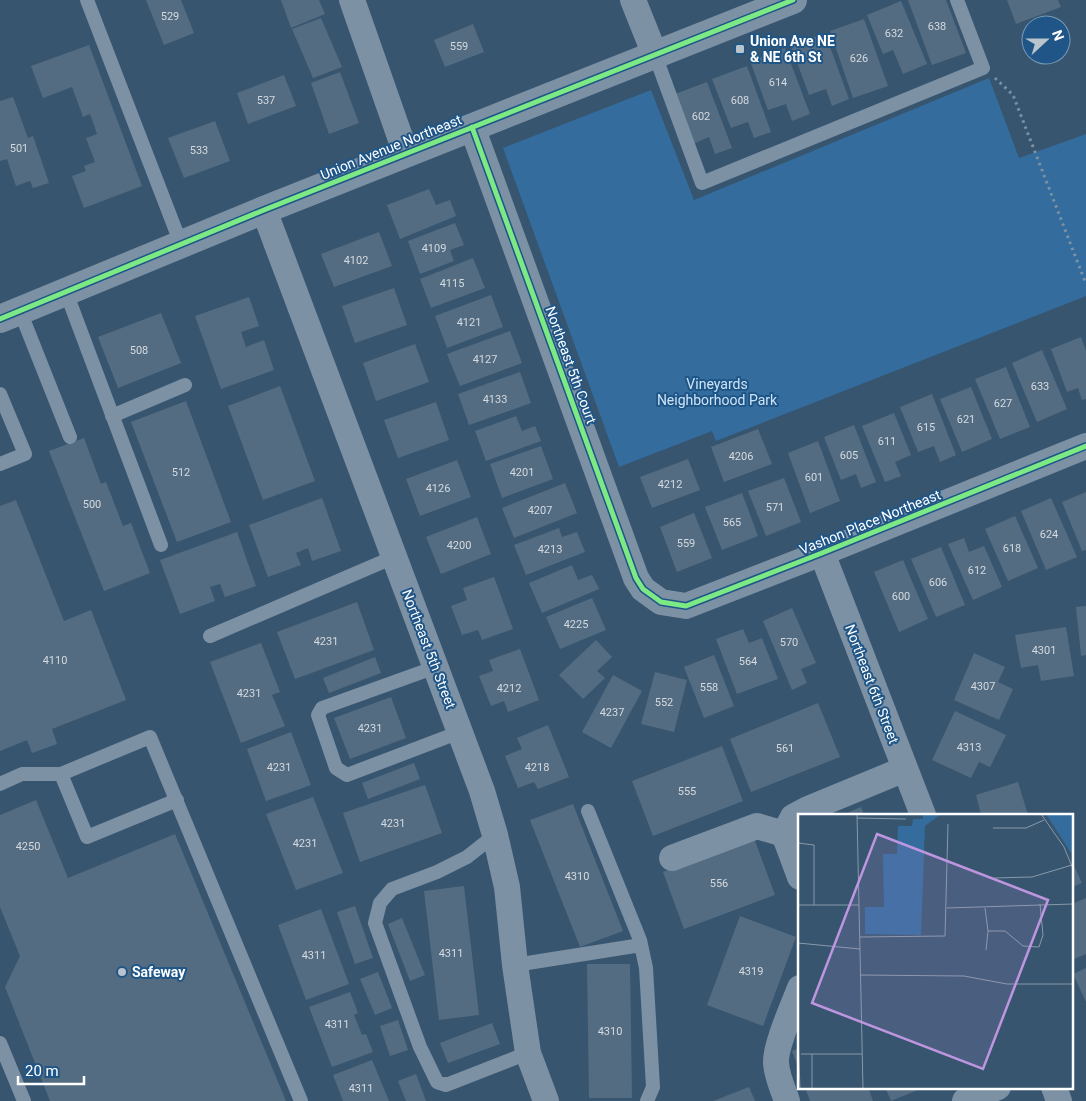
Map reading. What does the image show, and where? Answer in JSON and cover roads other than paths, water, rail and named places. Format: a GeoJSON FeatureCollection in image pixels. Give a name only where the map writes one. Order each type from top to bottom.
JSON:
{"type":"FeatureCollection","features":[{"type":"Feature","properties":{"kind":"street"},"geometry":{"type":"LineString","coordinates":[[352,0],[406,154]]}},
{"type":"Feature","properties":{"kind":"street"},"geometry":{"type":"LineString","coordinates":[[633,0],[655,55]]}},
{"type":"Feature","properties":{"kind":"street","name":"Union Avenue Northeast"},"geometry":{"type":"LineString","coordinates":[[6,315],[472,126],[793,0]]}},
{"type":"Feature","properties":{"kind":"street","name":"Northeast 5th Court"},"geometry":{"type":"LineString","coordinates":[[472,126],[636,578],[643,589],[661,602]]}},
{"type":"Feature","properties":{"kind":"street","name":"Northeast 5th Street"},"geometry":{"type":"LineString","coordinates":[[264,210],[482,791],[507,887],[515,965],[528,1053],[546,1101]]}},
{"type":"Feature","properties":{"kind":"street","name":"Vashon Place Northeast"},"geometry":{"type":"LineString","coordinates":[[661,602],[686,606],[822,554],[1086,446]]}},
{"type":"Feature","properties":{"kind":"street","name":"Northeast 6th Street"},"geometry":{"type":"LineString","coordinates":[[822,554],[923,814]]}},
{"type":"Feature","properties":{"kind":"street"},"geometry":{"type":"LineString","coordinates":[[798,872],[784,834],[793,817],[808,808],[905,769]]}},
{"type":"Feature","properties":{"kind":"street"},"geometry":{"type":"LineString","coordinates":[[672,858],[757,826],[784,834]]}},
{"type":"Feature","properties":{"kind":"street"},"geometry":{"type":"LineString","coordinates":[[787,1101],[778,1077],[776,1061],[778,1049],[798,994]]}},
{"type":"Feature","properties":{"kind":"street"},"geometry":{"type":"LineString","coordinates":[[965,1101],[996,1088]]}},
{"type":"Feature","properties":{"kind":"street"},"geometry":{"type":"LineString","coordinates":[[1054,1088],[1059,1101]]}},
{"type":"Feature","properties":{"kind":"lane"},"geometry":{"type":"LineString","coordinates":[[87,0],[181,244]]}},
{"type":"Feature","properties":{"kind":"lane"},"geometry":{"type":"LineString","coordinates":[[655,55],[702,183],[983,68],[957,0]]}},
{"type":"Feature","properties":{"kind":"lane"},"geometry":{"type":"LineString","coordinates":[[66,292],[160,545]]}},
{"type":"Feature","properties":{"kind":"lane"},"geometry":{"type":"LineString","coordinates":[[6,315],[70,437]]}},
{"type":"Feature","properties":{"kind":"lane"},"geometry":{"type":"LineString","coordinates":[[112,416],[186,386]]}},
{"type":"Feature","properties":{"kind":"lane"},"geometry":{"type":"LineString","coordinates":[[0,394],[3,411],[25,454],[0,464]]}},
{"type":"Feature","properties":{"kind":"lane"},"geometry":{"type":"LineString","coordinates":[[210,636],[394,557]]}},
{"type":"Feature","properties":{"kind":"lane"},"geometry":{"type":"LineString","coordinates":[[436,667],[322,708],[318,715],[336,768],[347,774],[460,732]]}},
{"type":"Feature","properties":{"kind":"lane"},"geometry":{"type":"LineString","coordinates":[[0,784],[22,774],[61,774],[150,737],[301,1101]]}},
{"type":"Feature","properties":{"kind":"lane"},"geometry":{"type":"LineString","coordinates":[[61,774],[87,837],[177,800]]}},
{"type":"Feature","properties":{"kind":"lane"},"geometry":{"type":"LineString","coordinates":[[588,811],[642,945],[646,968],[653,1087],[647,1101]]}},
{"type":"Feature","properties":{"kind":"lane"},"geometry":{"type":"LineString","coordinates":[[495,835],[467,857],[437,872],[392,889],[380,903],[375,923],[420,1047],[437,1082],[446,1085],[528,1053]]}},
{"type":"Feature","properties":{"kind":"lane"},"geometry":{"type":"LineString","coordinates":[[515,965],[642,945]]}},
{"type":"Feature","properties":{"kind":"lane"},"geometry":{"type":"LineString","coordinates":[[0,1044],[24,1101]]}},
{"type":"Feature","properties":{"kind":"place","name":"Union Ave NE & NE 6th St"},"geometry":{"type":"Point","coordinates":[740,49]}},
{"type":"Feature","properties":{"kind":"place","name":"Safeway"},"geometry":{"type":"Point","coordinates":[122,972]}},
{"type":"Feature","properties":{"kind":"park label","name":"Vineyards Neighborhood Park"},"geometry":{"type":"Point","coordinates":[717,392]}}]}
